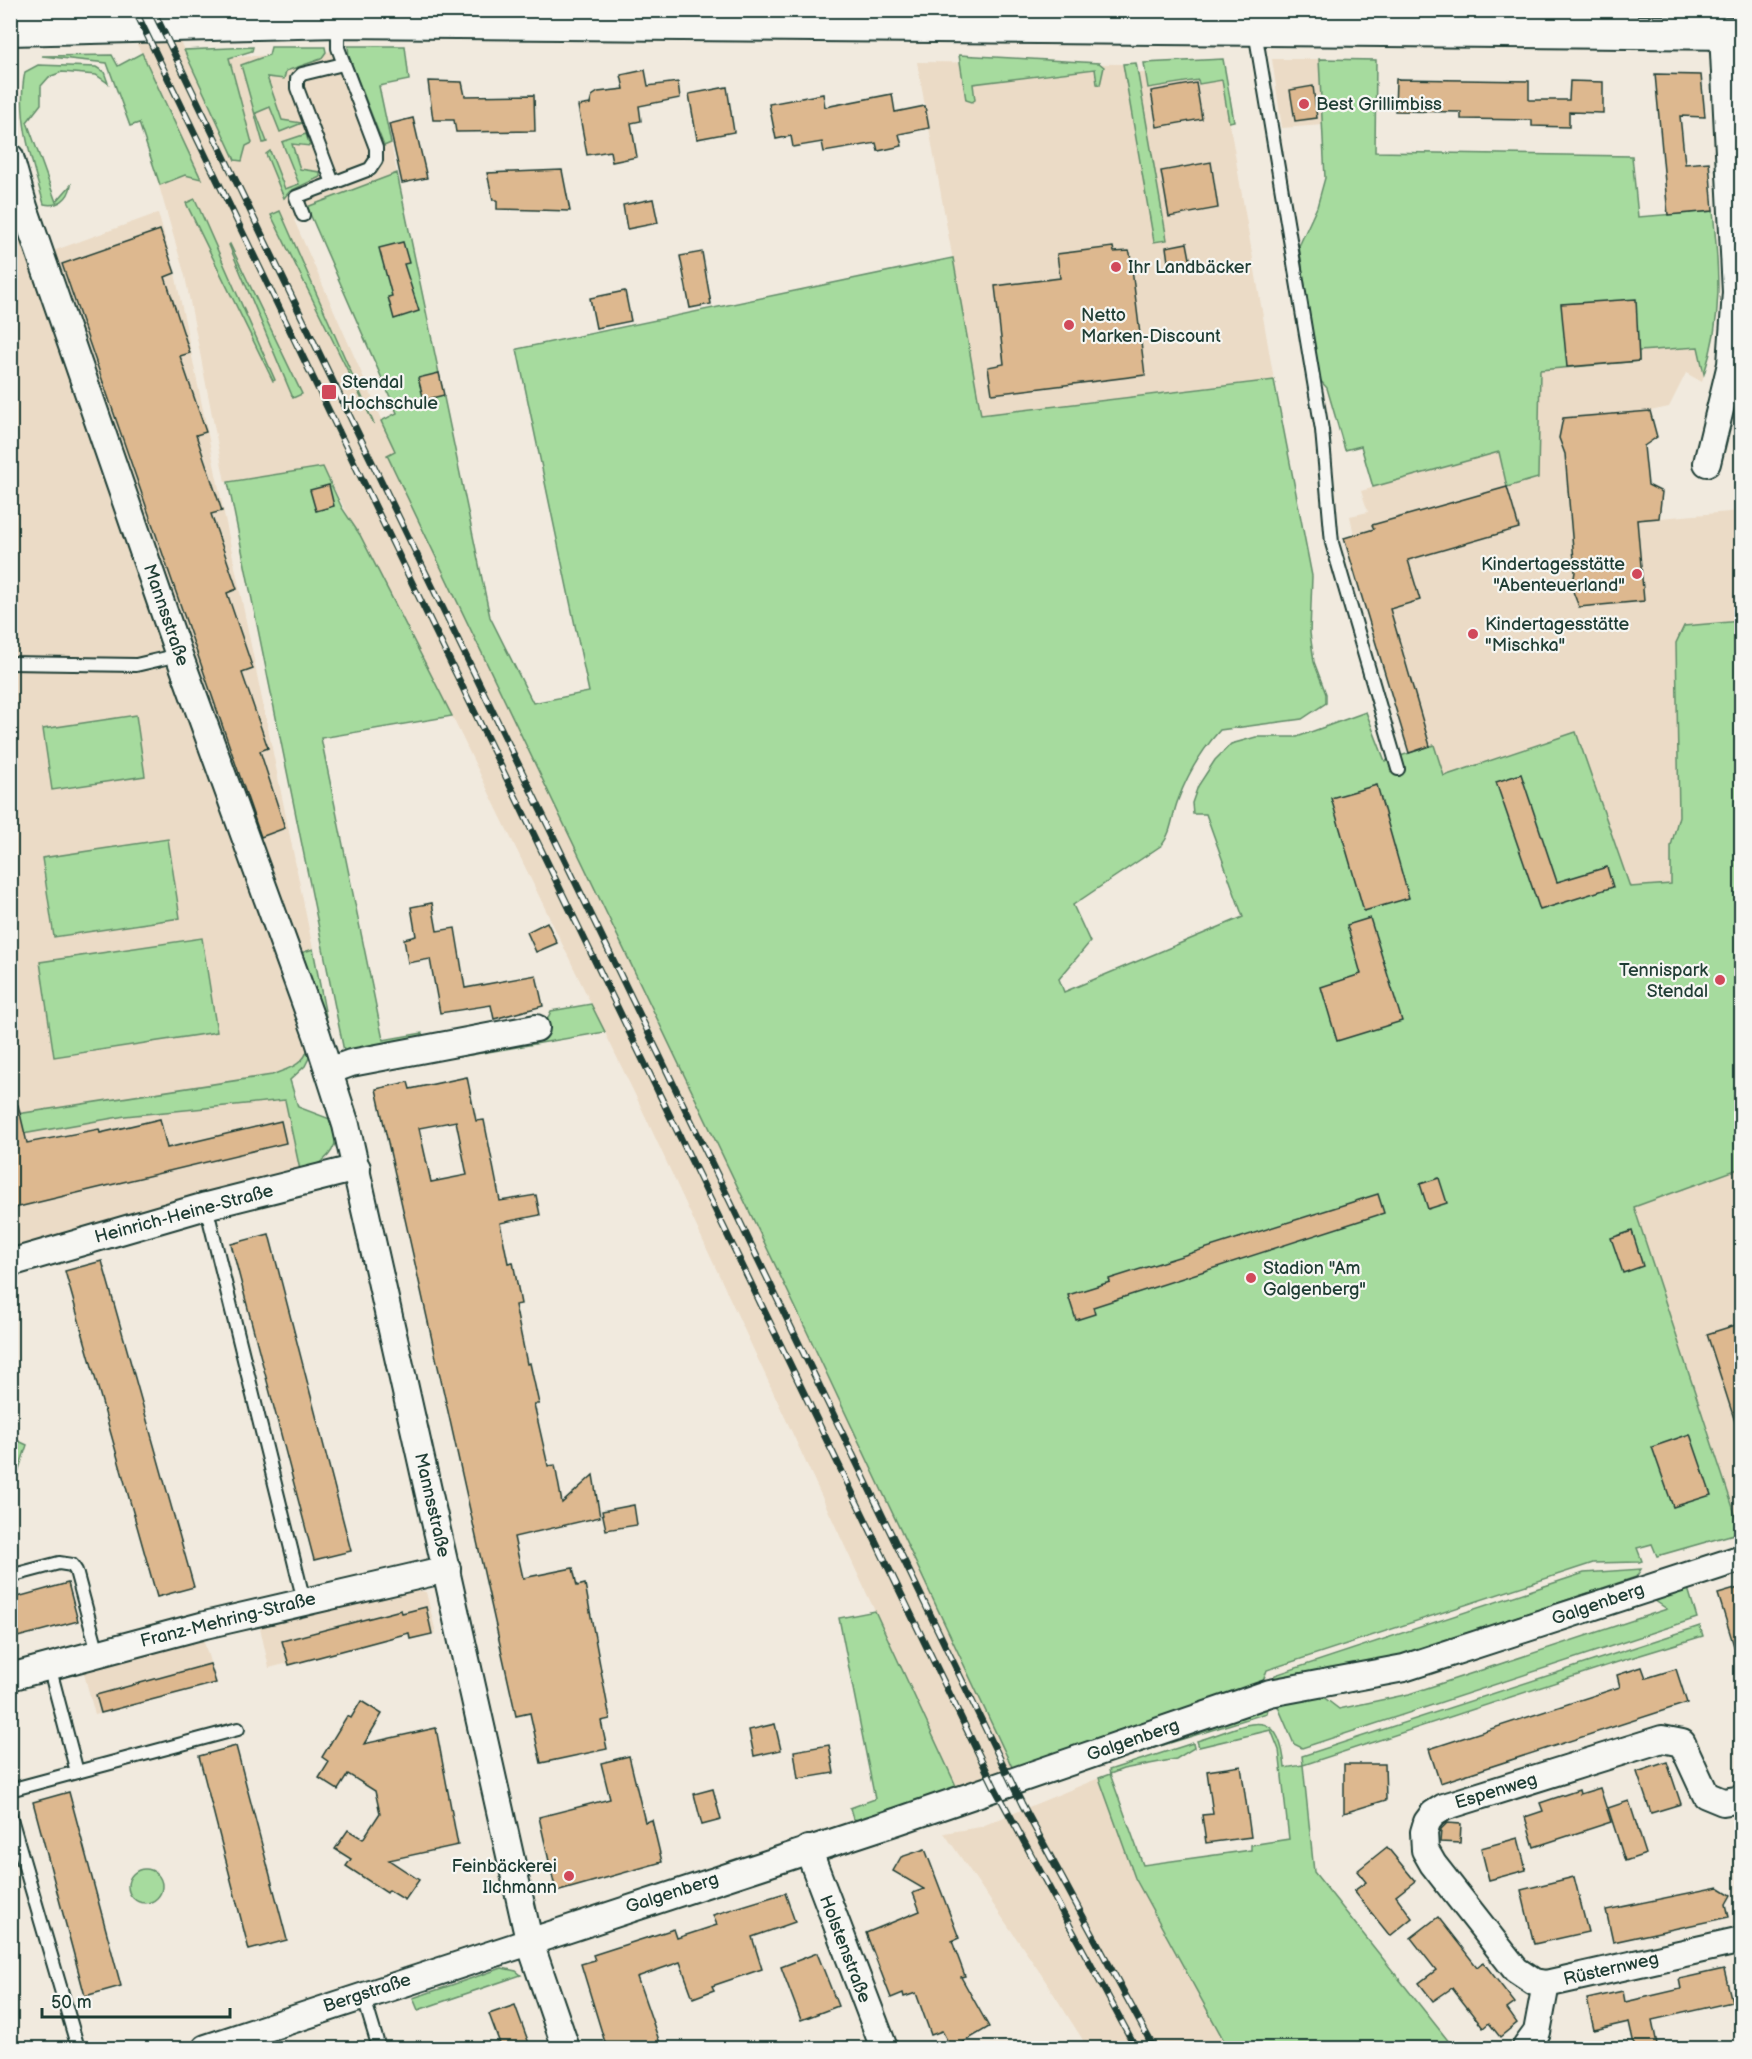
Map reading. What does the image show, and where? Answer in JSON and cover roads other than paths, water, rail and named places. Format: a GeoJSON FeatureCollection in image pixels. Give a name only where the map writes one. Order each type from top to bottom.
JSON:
{"type":"FeatureCollection","features":[{"type":"Feature","properties":{"kind":"street"},"geometry":{"type":"LineString","coordinates":[[10,29],[189,17],[338,21],[1245,26],[1472,21],[1732,33],[1736,292],[1731,364],[1707,463]]}},
{"type":"Feature","properties":{"kind":"street","name":"Mannsstraße"},"geometry":{"type":"LineString","coordinates":[[10,157],[24,207],[179,655],[329,1071],[357,1168],[529,1940],[566,2049]]}},
{"type":"Feature","properties":{"kind":"street"},"geometry":{"type":"LineString","coordinates":[[329,1071],[351,1063],[536,1028]]}},
{"type":"Feature","properties":{"kind":"street","name":"Heinrich-Heine-Straße"},"geometry":{"type":"LineString","coordinates":[[10,1263],[206,1206],[357,1168]]}},
{"type":"Feature","properties":{"kind":"street","name":"Galgenberg"},"geometry":{"type":"LineString","coordinates":[[529,1940],[808,1849],[1270,1693],[1404,1668],[1742,1558]]}},
{"type":"Feature","properties":{"kind":"street","name":"Franz-Mehring-Straße"},"geometry":{"type":"LineString","coordinates":[[10,1677],[304,1601],[447,1569]]}},
{"type":"Feature","properties":{"kind":"street","name":"Espenweg"},"geometry":{"type":"LineString","coordinates":[[1546,1984],[1534,1982],[1516,1970],[1433,1864],[1424,1841],[1427,1822],[1433,1814],[1444,1807],[1662,1739],[1682,1743],[1706,1795],[1723,1802],[1742,1799]]}},
{"type":"Feature","properties":{"kind":"street","name":"Holstenstraße"},"geometry":{"type":"LineString","coordinates":[[808,1849],[884,2049]]}},
{"type":"Feature","properties":{"kind":"street","name":"Bergstraße"},"geometry":{"type":"LineString","coordinates":[[206,2049],[529,1940]]}},
{"type":"Feature","properties":{"kind":"street","name":"Rüsternweg"},"geometry":{"type":"LineString","coordinates":[[1527,2047],[1540,2023],[1546,1984],[1742,1940]]}},
{"type":"Feature","properties":{"kind":"lane"},"geometry":{"type":"LineString","coordinates":[[303,215],[296,197],[370,168],[376,160],[376,148],[338,48],[338,21]]}},
{"type":"Feature","properties":{"kind":"lane"},"geometry":{"type":"LineString","coordinates":[[1245,26],[1322,430],[1332,543],[1398,769]]}},
{"type":"Feature","properties":{"kind":"lane"},"geometry":{"type":"LineString","coordinates":[[333,183],[297,88],[297,79],[302,74],[343,64]]}},
{"type":"Feature","properties":{"kind":"lane"},"geometry":{"type":"LineString","coordinates":[[10,663],[136,664],[179,655]]}},
{"type":"Feature","properties":{"kind":"lane"},"geometry":{"type":"LineString","coordinates":[[206,1206],[304,1601]]}},
{"type":"Feature","properties":{"kind":"lane"},"geometry":{"type":"LineString","coordinates":[[10,1576],[58,1563],[72,1565],[76,1571],[98,1653]]}},
{"type":"Feature","properties":{"kind":"lane"},"geometry":{"type":"LineString","coordinates":[[49,1666],[78,1772]]}},
{"type":"Feature","properties":{"kind":"lane"},"geometry":{"type":"LineString","coordinates":[[10,1790],[238,1729]]}},
{"type":"Feature","properties":{"kind":"lane"},"geometry":{"type":"LineString","coordinates":[[10,1815],[78,2049]]}},
{"type":"Feature","properties":{"kind":"lane"},"geometry":{"type":"LineString","coordinates":[[363,1995],[379,2049]]}},
{"type":"Feature","properties":{"kind":"railway"},"geometry":{"type":"LineString","coordinates":[[135,10],[995,1788],[1136,2048]]}},
{"type":"Feature","properties":{"kind":"railway"},"geometry":{"type":"LineString","coordinates":[[153,10],[1022,1804],[1154,2048]]}},
{"type":"Feature","properties":{"kind":"place","name":"Best Grillimbiss"},"geometry":{"type":"Point","coordinates":[1304,104]}},
{"type":"Feature","properties":{"kind":"place","name":"Ihr Landbäcker"},"geometry":{"type":"Point","coordinates":[1116,267]}},
{"type":"Feature","properties":{"kind":"place","name":"Netto Marken-Discount"},"geometry":{"type":"Point","coordinates":[1069,325]}},
{"type":"Feature","properties":{"kind":"place","name":"Stendal Hochschule"},"geometry":{"type":"Point","coordinates":[329,392]}},
{"type":"Feature","properties":{"kind":"place","name":"Kindertagesstätte \"Abenteuerland\""},"geometry":{"type":"Point","coordinates":[1637,574]}},
{"type":"Feature","properties":{"kind":"place","name":"Kindertagesstätte \"Mischka\""},"geometry":{"type":"Point","coordinates":[1473,634]}},
{"type":"Feature","properties":{"kind":"place","name":"Tennispark Stendal"},"geometry":{"type":"Point","coordinates":[1720,980]}},
{"type":"Feature","properties":{"kind":"place","name":"Stadion \"Am Galgenberg\""},"geometry":{"type":"Point","coordinates":[1251,1278]}},
{"type":"Feature","properties":{"kind":"place","name":"Feinbäckerei Ilchmann"},"geometry":{"type":"Point","coordinates":[569,1876]}}]}
